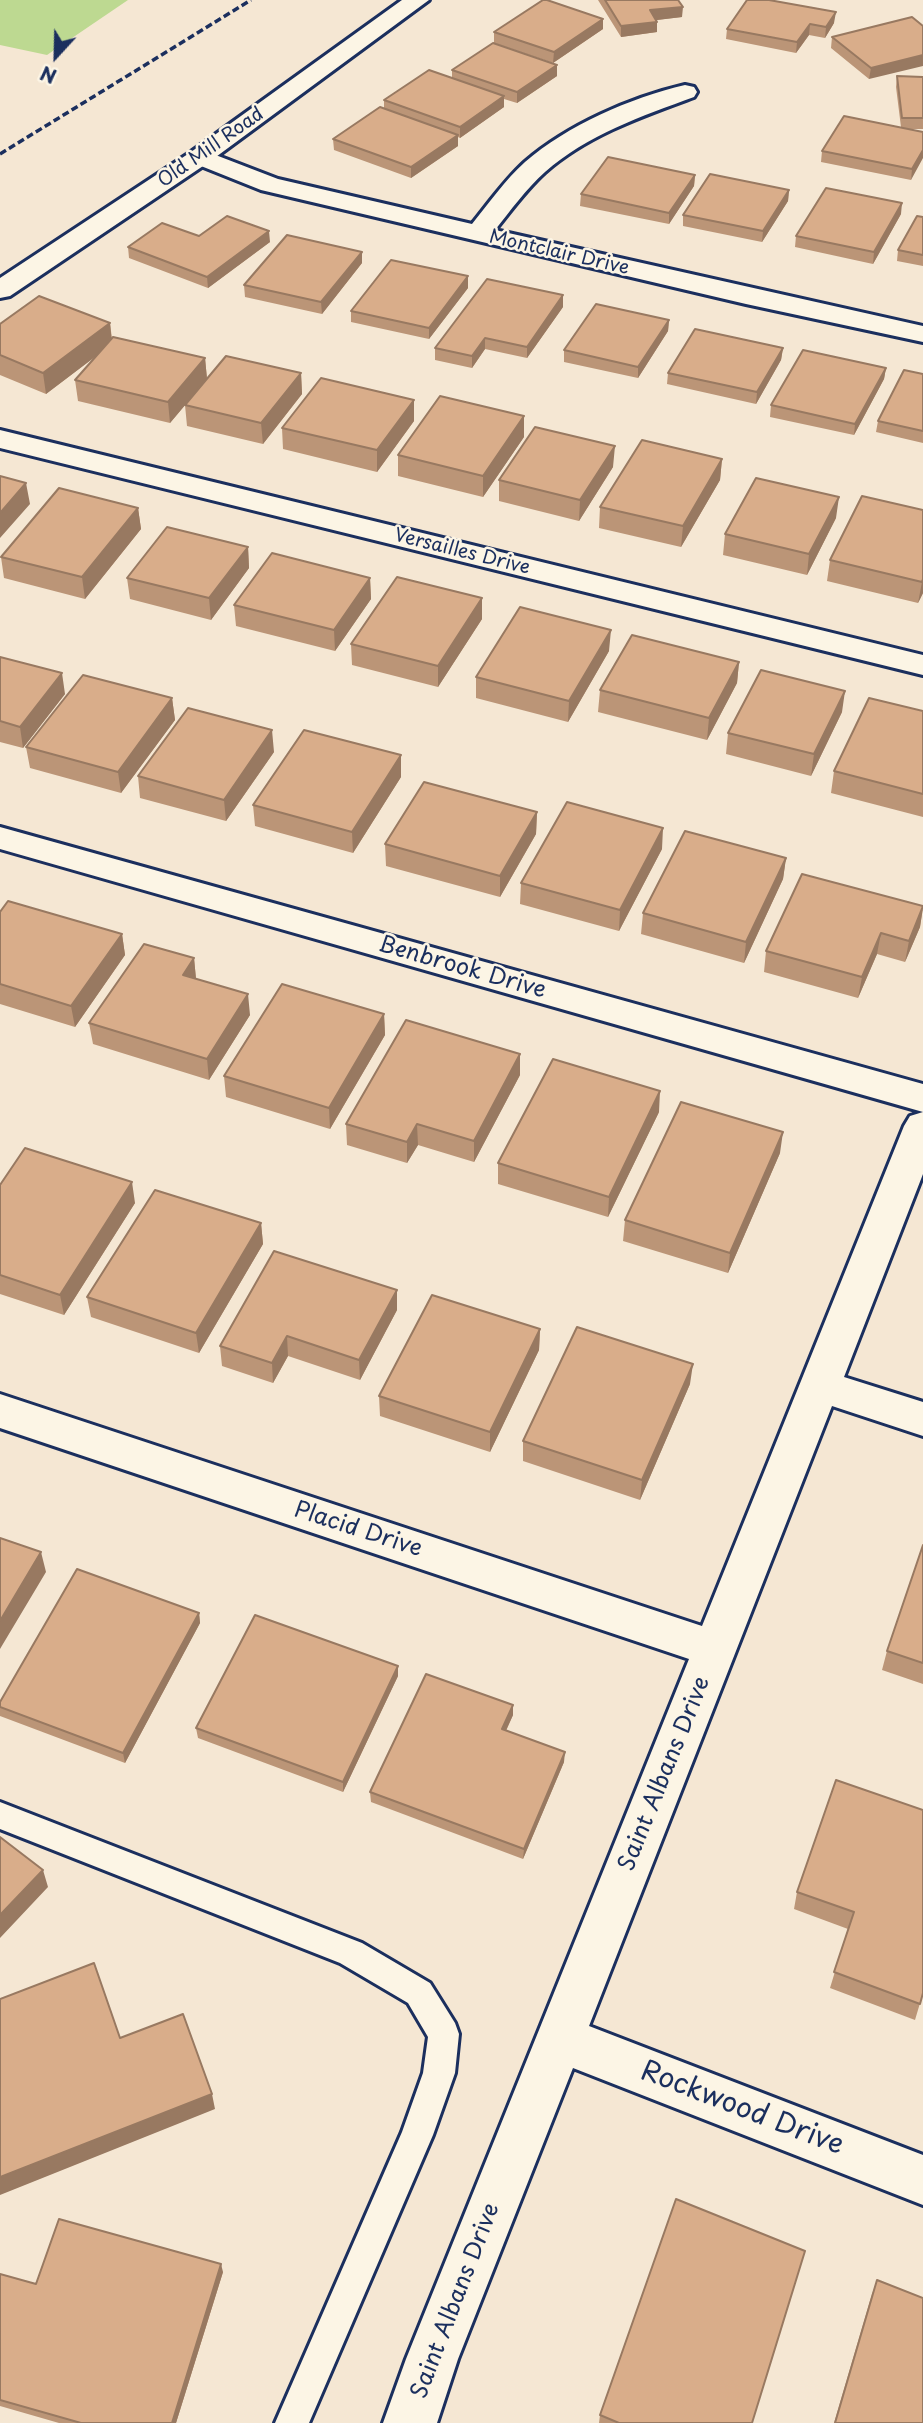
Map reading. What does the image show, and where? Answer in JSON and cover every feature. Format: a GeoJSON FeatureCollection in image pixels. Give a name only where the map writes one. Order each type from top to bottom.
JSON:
{"type":"FeatureCollection","features":[{"type":"Feature","properties":{"kind":"street","name":"Old Mill Road"},"geometry":{"type":"LineString","coordinates":[[0,290],[200,158],[417,0]]}},
{"type":"Feature","properties":{"kind":"street"},"geometry":{"type":"LineString","coordinates":[[478,234],[535,167],[563,147],[614,118],[685,92]]}},
{"type":"Feature","properties":{"kind":"street","name":"Montclair Drive"},"geometry":{"type":"LineString","coordinates":[[200,158],[270,185],[923,334]]}},
{"type":"Feature","properties":{"kind":"street","name":"Versailles Drive"},"geometry":{"type":"LineString","coordinates":[[0,439],[923,665]]}},
{"type":"Feature","properties":{"kind":"street","name":"Benbrook Drive"},"geometry":{"type":"LineString","coordinates":[[0,838],[923,1098]]}},
{"type":"Feature","properties":{"kind":"street","name":"Saint Albans Drive"},"geometry":{"type":"LineString","coordinates":[[410,2423],[432,2359],[923,1126]]}},
{"type":"Feature","properties":{"kind":"street"},"geometry":{"type":"LineString","coordinates":[[819,1385],[923,1419]]}},
{"type":"Feature","properties":{"kind":"street","name":"Placid Drive"},"geometry":{"type":"LineString","coordinates":[[0,1411],[715,1649]]}},
{"type":"Feature","properties":{"kind":"street","name":"Rockwood Drive"},"geometry":{"type":"LineString","coordinates":[[560,2039],[923,2180]]}},
{"type":"Feature","properties":{"kind":"lane"},"geometry":{"type":"LineString","coordinates":[[0,1815],[351,1953],[419,1993],[444,2035],[439,2073],[416,2135],[292,2423]]}},
{"type":"Feature","properties":{"kind":"green space"},"geometry":{"type":"Polygon","coordinates":[[[0,0],[128,0],[47,55],[0,45],[0,0]]]}},
{"type":"Feature","properties":{"kind":"building"},"geometry":{"type":"Polygon","coordinates":[[[543,0],[603,19],[554,52],[494,32],[543,0]]]}},
{"type":"Feature","properties":{"kind":"building"},"geometry":{"type":"Polygon","coordinates":[[[605,0],[678,0],[683,7],[650,10],[657,22],[621,26],[605,0]]]}},
{"type":"Feature","properties":{"kind":"building"},"geometry":{"type":"Polygon","coordinates":[[[747,0],[769,0],[836,12],[826,27],[810,24],[797,42],[727,29],[747,0]]]}},
{"type":"Feature","properties":{"kind":"building"},"geometry":{"type":"Polygon","coordinates":[[[912,17],[923,26],[923,55],[871,68],[832,37],[912,17]]]}},
{"type":"Feature","properties":{"kind":"building"},"geometry":{"type":"Polygon","coordinates":[[[493,43],[557,65],[517,92],[452,70],[493,43]]]}},
{"type":"Feature","properties":{"kind":"building"},"geometry":{"type":"Polygon","coordinates":[[[429,70],[504,96],[460,127],[384,100],[429,70]]]}},
{"type":"Feature","properties":{"kind":"building"},"geometry":{"type":"Polygon","coordinates":[[[897,76],[923,77],[923,118],[902,118],[897,76]]]}},
{"type":"Feature","properties":{"kind":"building"},"geometry":{"type":"Polygon","coordinates":[[[380,107],[458,135],[411,167],[333,139],[380,107]]]}},
{"type":"Feature","properties":{"kind":"building"},"geometry":{"type":"Polygon","coordinates":[[[844,116],[923,132],[923,150],[912,169],[822,151],[844,116]]]}},
{"type":"Feature","properties":{"kind":"building"},"geometry":{"type":"Polygon","coordinates":[[[608,157],[695,175],[669,213],[581,194],[608,157]]]}},
{"type":"Feature","properties":{"kind":"building"},"geometry":{"type":"Polygon","coordinates":[[[710,174],[789,190],[763,231],[683,215],[710,174]]]}},
{"type":"Feature","properties":{"kind":"building"},"geometry":{"type":"Polygon","coordinates":[[[826,188],[902,203],[874,252],[796,236],[826,188]]]}},
{"type":"Feature","properties":{"kind":"building"},"geometry":{"type":"Polygon","coordinates":[[[227,216],[269,231],[207,277],[128,247],[162,223],[199,236],[227,216]]]}},
{"type":"Feature","properties":{"kind":"building"},"geometry":{"type":"Polygon","coordinates":[[[917,216],[923,217],[923,255],[898,250],[917,216]]]}},
{"type":"Feature","properties":{"kind":"building"},"geometry":{"type":"Polygon","coordinates":[[[287,235],[362,252],[321,302],[244,285],[287,235]]]}},
{"type":"Feature","properties":{"kind":"building"},"geometry":{"type":"Polygon","coordinates":[[[391,260],[468,276],[429,328],[351,311],[391,260]]]}},
{"type":"Feature","properties":{"kind":"building"},"geometry":{"type":"Polygon","coordinates":[[[487,279],[563,295],[527,347],[485,338],[472,356],[435,348],[487,279]]]}},
{"type":"Feature","properties":{"kind":"building"},"geometry":{"type":"Polygon","coordinates":[[[39,296],[110,323],[43,373],[0,355],[0,324],[39,296]]]}},
{"type":"Feature","properties":{"kind":"building"},"geometry":{"type":"Polygon","coordinates":[[[596,304],[669,320],[638,367],[564,350],[596,304]]]}},
{"type":"Feature","properties":{"kind":"building"},"geometry":{"type":"Polygon","coordinates":[[[695,329],[783,348],[757,392],[668,373],[695,329]]]}},
{"type":"Feature","properties":{"kind":"building"},"geometry":{"type":"Polygon","coordinates":[[[113,337],[205,358],[168,402],[75,380],[113,337]]]}},
{"type":"Feature","properties":{"kind":"building"},"geometry":{"type":"Polygon","coordinates":[[[803,350],[886,368],[855,424],[771,405],[803,350]]]}},
{"type":"Feature","properties":{"kind":"building"},"geometry":{"type":"Polygon","coordinates":[[[226,356],[301,373],[261,423],[185,405],[226,356]]]}},
{"type":"Feature","properties":{"kind":"building"},"geometry":{"type":"Polygon","coordinates":[[[904,370],[923,374],[923,431],[878,421],[904,370]]]}},
{"type":"Feature","properties":{"kind":"building"},"geometry":{"type":"Polygon","coordinates":[[[321,378],[414,400],[377,450],[282,428],[321,378]]]}},
{"type":"Feature","properties":{"kind":"building"},"geometry":{"type":"Polygon","coordinates":[[[440,396],[524,416],[483,476],[398,455],[440,396]]]}},
{"type":"Feature","properties":{"kind":"building"},"geometry":{"type":"Polygon","coordinates":[[[535,427],[615,446],[580,500],[499,480],[535,427]]]}},
{"type":"Feature","properties":{"kind":"building"},"geometry":{"type":"Polygon","coordinates":[[[642,440],[722,459],[683,526],[600,507],[642,440]]]}},
{"type":"Feature","properties":{"kind":"building"},"geometry":{"type":"Polygon","coordinates":[[[0,476],[26,483],[0,513],[0,476]]]}},
{"type":"Feature","properties":{"kind":"building"},"geometry":{"type":"Polygon","coordinates":[[[756,478],[839,497],[809,554],[725,534],[756,478]]]}},
{"type":"Feature","properties":{"kind":"building"},"geometry":{"type":"Polygon","coordinates":[[[59,488],[138,508],[82,577],[1,557],[59,488]]]}},
{"type":"Feature","properties":{"kind":"building"},"geometry":{"type":"Polygon","coordinates":[[[862,496],[923,510],[922,582],[830,560],[862,496]]]}},
{"type":"Feature","properties":{"kind":"building"},"geometry":{"type":"Polygon","coordinates":[[[167,527],[248,547],[209,598],[127,578],[167,527]]]}},
{"type":"Feature","properties":{"kind":"building"},"geometry":{"type":"Polygon","coordinates":[[[272,553],[370,578],[334,630],[234,605],[272,553]]]}},
{"type":"Feature","properties":{"kind":"building"},"geometry":{"type":"Polygon","coordinates":[[[397,577],[482,598],[438,666],[351,644],[397,577]]]}},
{"type":"Feature","properties":{"kind":"building"},"geometry":{"type":"Polygon","coordinates":[[[520,607],[611,630],[569,701],[476,677],[520,607]]]}},
{"type":"Feature","properties":{"kind":"building"},"geometry":{"type":"Polygon","coordinates":[[[632,635],[739,662],[709,718],[600,690],[632,635]]]}},
{"type":"Feature","properties":{"kind":"building"},"geometry":{"type":"Polygon","coordinates":[[[0,657],[62,673],[20,727],[0,721],[0,657]]]}},
{"type":"Feature","properties":{"kind":"building"},"geometry":{"type":"Polygon","coordinates":[[[761,670],[845,691],[814,754],[728,733],[761,670]]]}},
{"type":"Feature","properties":{"kind":"building"},"geometry":{"type":"Polygon","coordinates":[[[83,675],[172,698],[118,772],[26,747],[83,675]]]}},
{"type":"Feature","properties":{"kind":"building"},"geometry":{"type":"Polygon","coordinates":[[[869,698],[923,711],[923,794],[834,771],[869,698]]]}},
{"type":"Feature","properties":{"kind":"building"},"geometry":{"type":"Polygon","coordinates":[[[188,708],[272,730],[224,800],[138,776],[188,708]]]}},
{"type":"Feature","properties":{"kind":"building"},"geometry":{"type":"Polygon","coordinates":[[[304,730],[401,755],[352,832],[253,805],[304,730]]]}},
{"type":"Feature","properties":{"kind":"building"},"geometry":{"type":"Polygon","coordinates":[[[424,782],[537,812],[500,876],[385,844],[424,782]]]}},
{"type":"Feature","properties":{"kind":"building"},"geometry":{"type":"Polygon","coordinates":[[[567,802],[663,828],[620,910],[521,883],[567,802]]]}},
{"type":"Feature","properties":{"kind":"building"},"geometry":{"type":"Polygon","coordinates":[[[685,831],[786,858],[746,942],[643,913],[685,831]]]}},
{"type":"Feature","properties":{"kind":"building"},"geometry":{"type":"Polygon","coordinates":[[[802,874],[923,906],[909,941],[881,933],[862,977],[766,951],[802,874]]]}},
{"type":"Feature","properties":{"kind":"building"},"geometry":{"type":"Polygon","coordinates":[[[8,901],[122,934],[71,1006],[0,984],[0,912],[8,901]]]}},
{"type":"Feature","properties":{"kind":"building"},"geometry":{"type":"Polygon","coordinates":[[[144,944],[194,958],[183,975],[248,994],[207,1059],[89,1023],[144,944]]]}},
{"type":"Feature","properties":{"kind":"building"},"geometry":{"type":"Polygon","coordinates":[[[282,984],[384,1014],[329,1108],[224,1076],[282,984]]]}},
{"type":"Feature","properties":{"kind":"building"},"geometry":{"type":"Polygon","coordinates":[[[406,1020],[520,1054],[474,1141],[417,1124],[407,1142],[346,1124],[406,1020]]]}},
{"type":"Feature","properties":{"kind":"building"},"geometry":{"type":"Polygon","coordinates":[[[553,1059],[660,1091],[609,1197],[498,1163],[553,1059]]]}},
{"type":"Feature","properties":{"kind":"building"},"geometry":{"type":"Polygon","coordinates":[[[681,1102],[783,1132],[730,1253],[625,1220],[681,1102]]]}},
{"type":"Feature","properties":{"kind":"building"},"geometry":{"type":"Polygon","coordinates":[[[25,1148],[132,1182],[60,1295],[0,1275],[0,1185],[25,1148]]]}},
{"type":"Feature","properties":{"kind":"building"},"geometry":{"type":"Polygon","coordinates":[[[155,1190],[261,1223],[196,1333],[87,1297],[155,1190]]]}},
{"type":"Feature","properties":{"kind":"building"},"geometry":{"type":"Polygon","coordinates":[[[274,1251],[397,1290],[359,1360],[287,1336],[272,1363],[220,1346],[274,1251]]]}},
{"type":"Feature","properties":{"kind":"building"},"geometry":{"type":"Polygon","coordinates":[[[432,1295],[540,1329],[490,1432],[379,1396],[432,1295]]]}},
{"type":"Feature","properties":{"kind":"building"},"geometry":{"type":"Polygon","coordinates":[[[577,1327],[693,1364],[642,1480],[523,1441],[577,1327]]]}},
{"type":"Feature","properties":{"kind":"building"},"geometry":{"type":"Polygon","coordinates":[[[0,1538],[41,1552],[0,1621],[0,1538]]]}},
{"type":"Feature","properties":{"kind":"building"},"geometry":{"type":"Polygon","coordinates":[[[923,1545],[923,1663],[887,1651],[923,1545]]]}},
{"type":"Feature","properties":{"kind":"building"},"geometry":{"type":"Polygon","coordinates":[[[77,1569],[199,1613],[123,1753],[0,1707],[0,1702],[77,1569]]]}},
{"type":"Feature","properties":{"kind":"building"},"geometry":{"type":"Polygon","coordinates":[[[255,1615],[398,1666],[343,1782],[196,1728],[255,1615]]]}},
{"type":"Feature","properties":{"kind":"building"},"geometry":{"type":"Polygon","coordinates":[[[426,1674],[513,1705],[502,1729],[565,1752],[524,1849],[370,1792],[426,1674]]]}},
{"type":"Feature","properties":{"kind":"building"},"geometry":{"type":"Polygon","coordinates":[[[836,1780],[923,1810],[923,1993],[920,2004],[834,1972],[854,1912],[797,1892],[836,1780]]]}},
{"type":"Feature","properties":{"kind":"building"},"geometry":{"type":"Polygon","coordinates":[[[0,1837],[43,1870],[0,1915],[0,1837]]]}},
{"type":"Feature","properties":{"kind":"building"},"geometry":{"type":"Polygon","coordinates":[[[94,1963],[120,2038],[183,2014],[212,2094],[0,2177],[0,1999],[94,1963]]]}},
{"type":"Feature","properties":{"kind":"building"},"geometry":{"type":"Polygon","coordinates":[[[676,2199],[805,2251],[752,2423],[619,2423],[600,2415],[676,2199]]]}},
{"type":"Feature","properties":{"kind":"building"},"geometry":{"type":"Polygon","coordinates":[[[59,2219],[221,2264],[172,2423],[81,2423],[0,2400],[0,2274],[36,2284],[59,2219]]]}},
{"type":"Feature","properties":{"kind":"building"},"geometry":{"type":"Polygon","coordinates":[[[877,2280],[923,2298],[923,2423],[835,2423],[877,2280]]]}},
{"type":"Feature","properties":{"kind":"railway"},"geometry":{"type":"LineString","coordinates":[[0,154],[251,0]]}}]}
